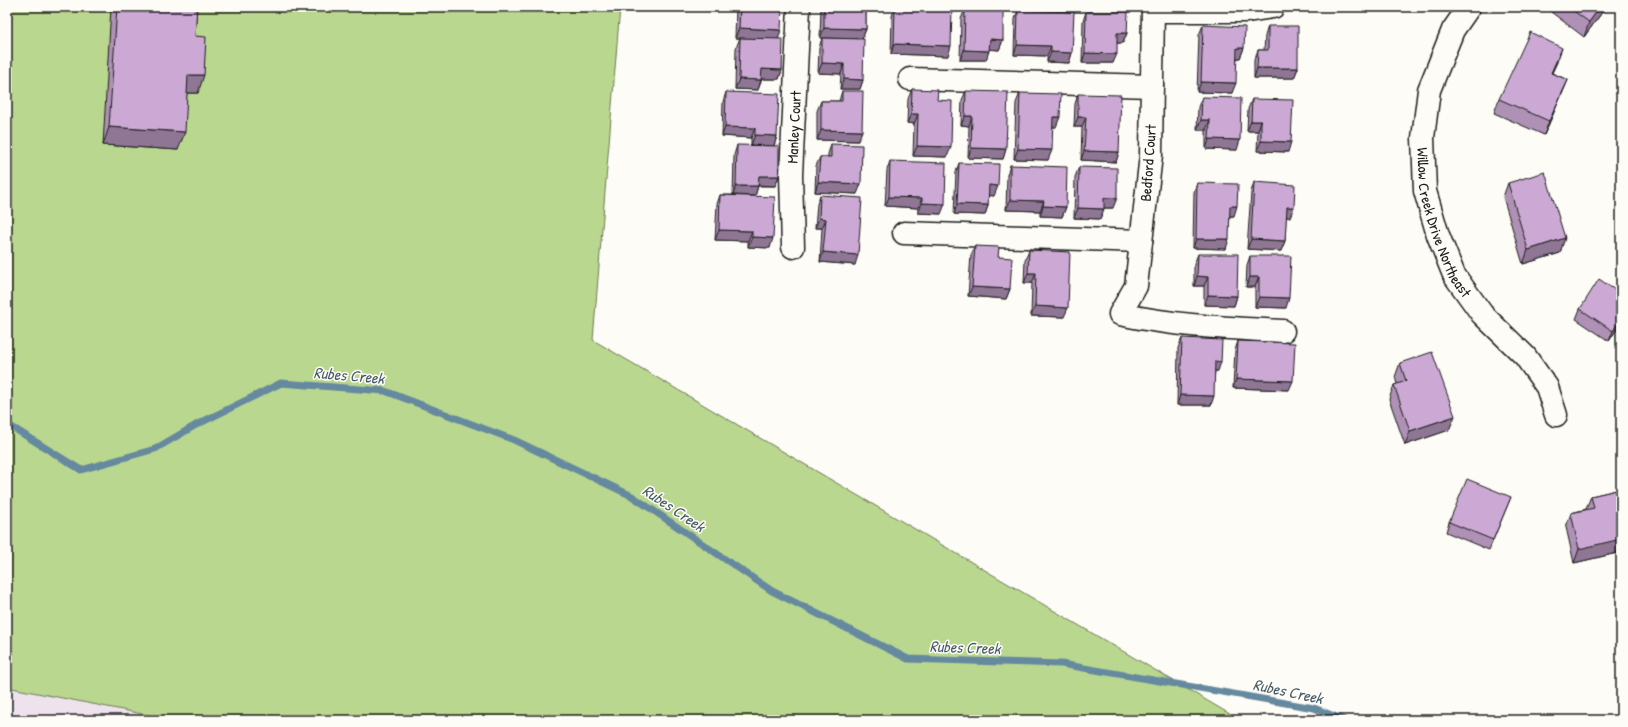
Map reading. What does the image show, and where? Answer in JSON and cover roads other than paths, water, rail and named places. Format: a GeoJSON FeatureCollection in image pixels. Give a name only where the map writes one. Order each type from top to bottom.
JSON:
{"type":"FeatureCollection","features":[{"type":"Feature","properties":{"kind":"street","name":"Manley Court"},"geometry":{"type":"LineString","coordinates":[[793,247],[791,175],[799,7]]}},
{"type":"Feature","properties":{"kind":"street"},"geometry":{"type":"LineString","coordinates":[[1153,9],[1247,12],[1273,7]]}},
{"type":"Feature","properties":{"kind":"street","name":"Willow Creek Drive Northeast"},"geometry":{"type":"LineString","coordinates":[[1469,7],[1453,30],[1429,90],[1423,138],[1425,191],[1438,235],[1454,274],[1482,314],[1525,356],[1547,387],[1556,415]]}},
{"type":"Feature","properties":{"kind":"street","name":"Bedford Court"},"geometry":{"type":"LineString","coordinates":[[1153,9],[1151,155],[1136,286],[1120,314],[1152,321],[1191,326],[1283,331]]}},
{"type":"Feature","properties":{"kind":"street"},"geometry":{"type":"LineString","coordinates":[[910,78],[1152,86]]}},
{"type":"Feature","properties":{"kind":"street"},"geometry":{"type":"LineString","coordinates":[[904,233],[1141,241]]}},
{"type":"Feature","properties":{"kind":"waterway","name":"Rubes Creek"},"geometry":{"type":"LineString","coordinates":[[7,424],[81,470],[155,449],[196,425],[281,383],[385,391],[514,440],[632,496],[772,591],[908,659],[1061,664],[1314,708],[1344,720]]}}]}
